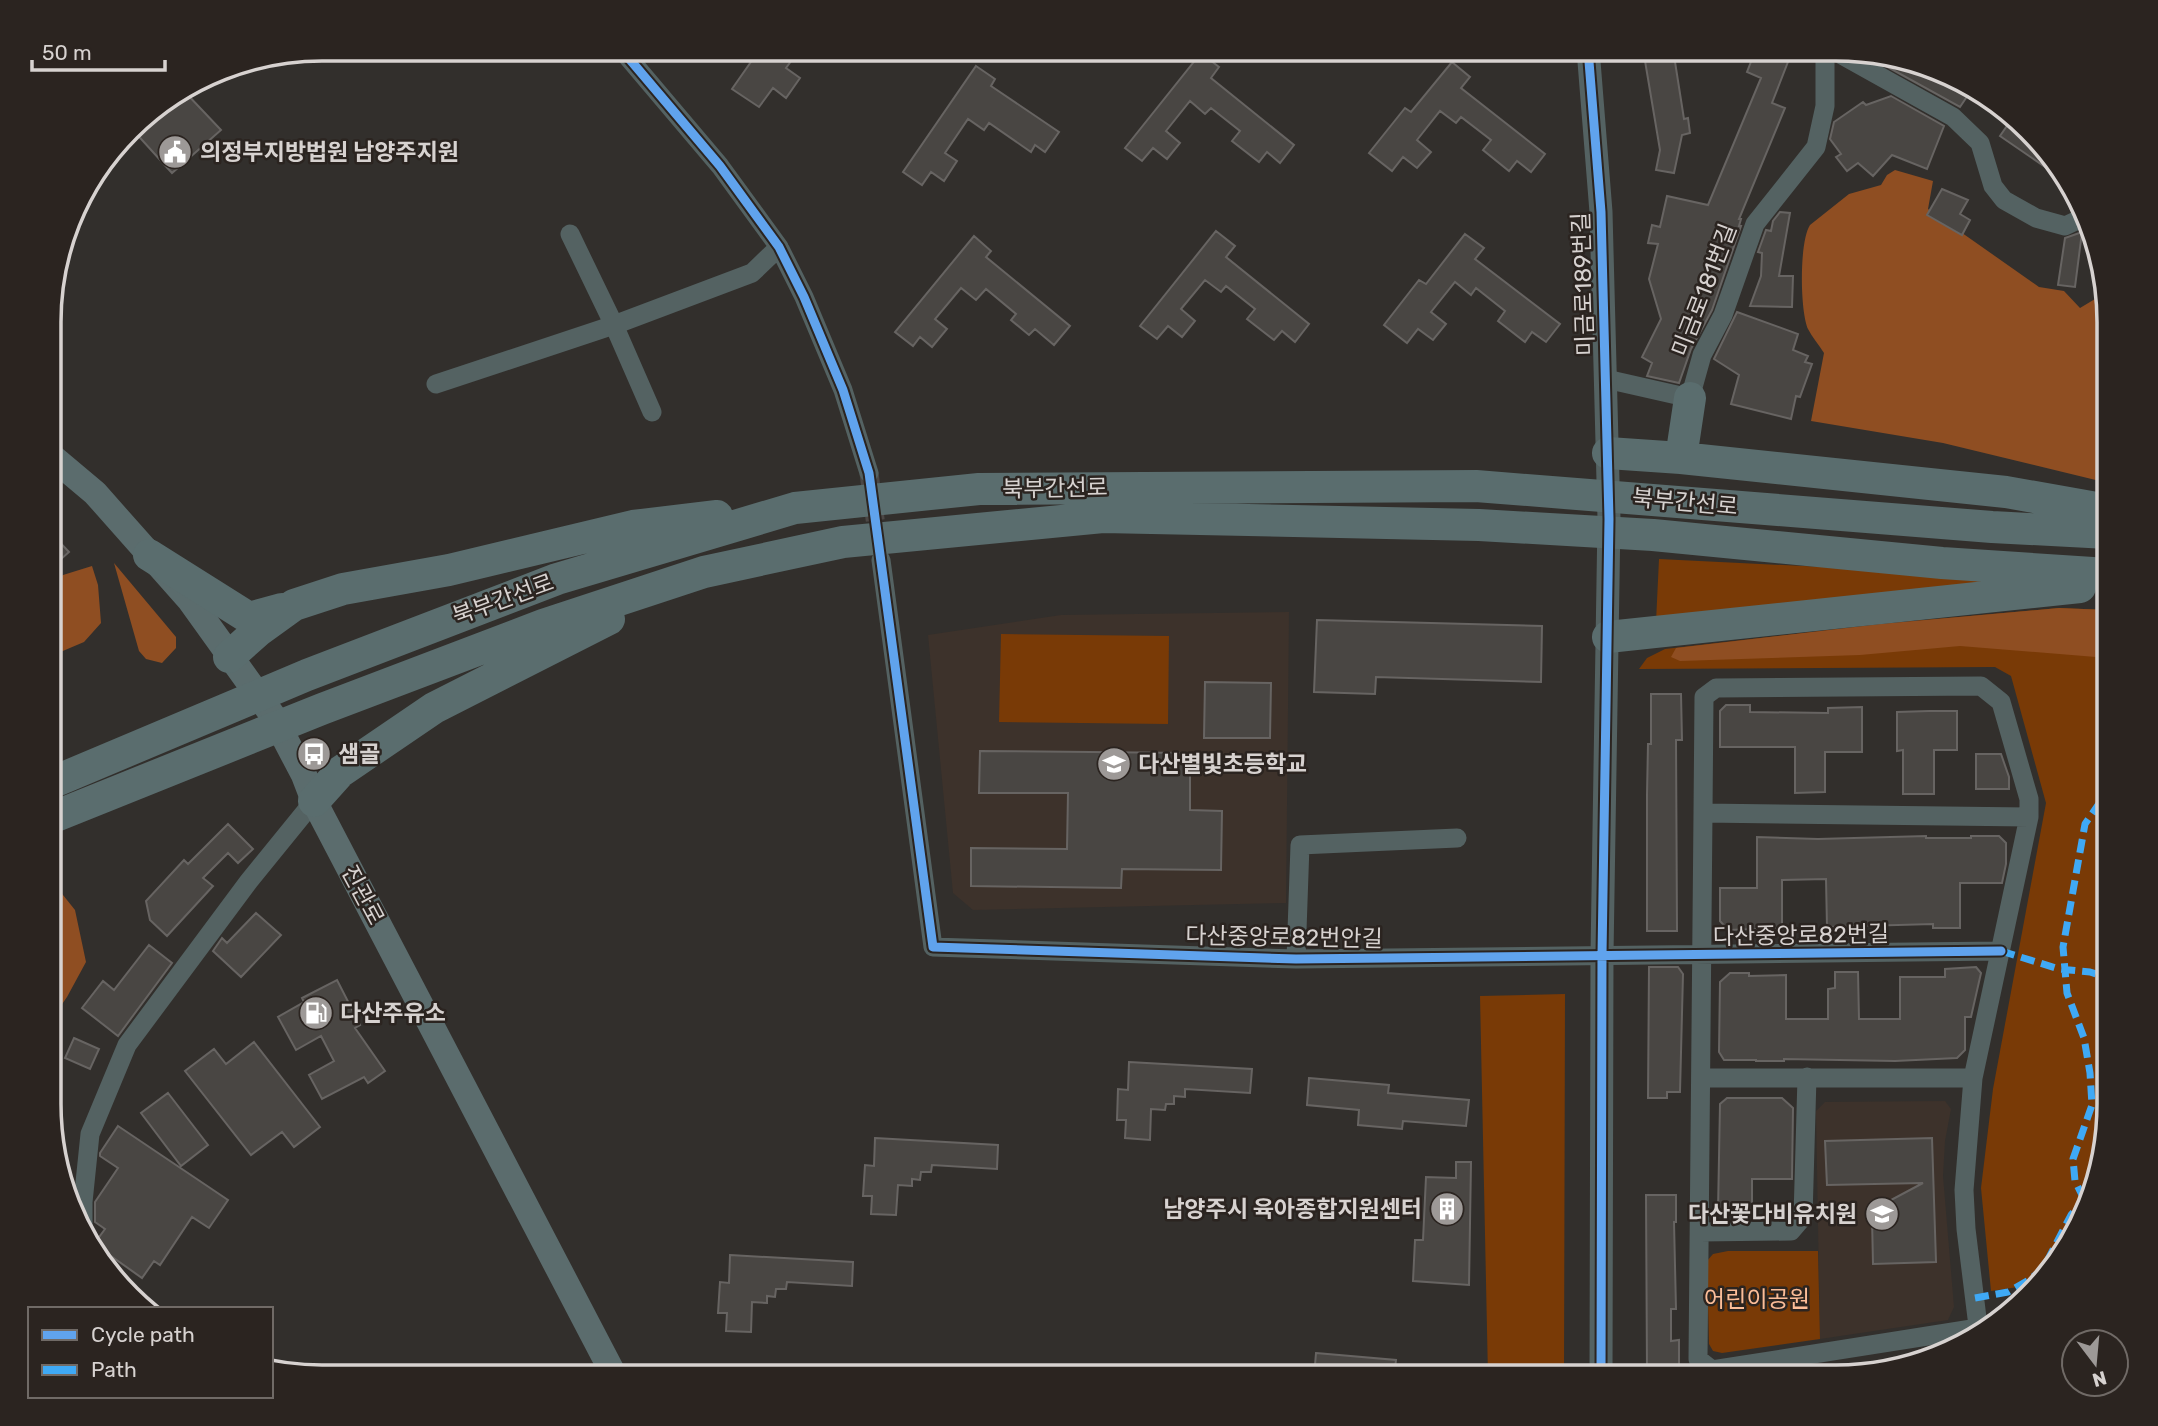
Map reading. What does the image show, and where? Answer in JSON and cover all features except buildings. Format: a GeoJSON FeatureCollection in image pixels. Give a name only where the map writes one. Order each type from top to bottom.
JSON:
{"type":"FeatureCollection","features":[{"type":"Feature","properties":{"kind":"highway"},"geometry":{"type":"LineString","coordinates":[[1681,458],[1690,398]]}},
{"type":"Feature","properties":{"kind":"highway"},"geometry":{"type":"LineString","coordinates":[[1608,453],[1681,458],[2006,492],[2097,508]]}},
{"type":"Feature","properties":{"kind":"highway","name":"북부간선로"},"geometry":{"type":"LineString","coordinates":[[61,779],[307,675],[557,579],[795,508],[979,489],[1476,486],[1992,527],[2097,532]]}},
{"type":"Feature","properties":{"kind":"highway"},"geometry":{"type":"LineString","coordinates":[[149,555],[249,618],[343,589],[449,570],[633,526],[795,508]]}},
{"type":"Feature","properties":{"kind":"highway","name":"북부간선로"},"geometry":{"type":"LineString","coordinates":[[61,814],[322,709],[543,625],[704,572],[843,542],[1103,517],[1562,528],[1942,563],[2097,573]]}},
{"type":"Feature","properties":{"kind":"highway"},"geometry":{"type":"LineString","coordinates":[[314,801],[340,772],[434,708],[704,572]]}},
{"type":"Feature","properties":{"kind":"highway"},"geometry":{"type":"LineString","coordinates":[[1608,638],[2097,585]]}},
{"type":"Feature","properties":{"kind":"highway"},"geometry":{"type":"LineString","coordinates":[[229,657],[258,631],[294,606]]}},
{"type":"Feature","properties":{"kind":"main road","name":"진관로"},"geometry":{"type":"LineString","coordinates":[[61,464],[95,493],[189,599],[273,716],[304,775],[314,801],[609,1365]]}},
{"type":"Feature","properties":{"kind":"street"},"geometry":{"type":"LineString","coordinates":[[638,61],[779,247],[804,297],[843,390],[869,473]]}},
{"type":"Feature","properties":{"kind":"street","name":"미금로189번길"},"geometry":{"type":"LineString","coordinates":[[1589,61],[1601,212],[1609,519],[1602,955]]}},
{"type":"Feature","properties":{"kind":"street","name":"미금로181번길"},"geometry":{"type":"LineString","coordinates":[[1690,398],[1702,355],[1723,316],[1755,224],[1815,147],[1825,106],[1825,61]]}},
{"type":"Feature","properties":{"kind":"street"},"geometry":{"type":"LineString","coordinates":[[1854,62],[1953,117],[1980,143],[1993,186],[2004,200],[2036,218],[2065,226],[2076,221]]}},
{"type":"Feature","properties":{"kind":"street"},"geometry":{"type":"LineString","coordinates":[[570,234],[652,412]]}},
{"type":"Feature","properties":{"kind":"street"},"geometry":{"type":"LineString","coordinates":[[436,384],[614,325],[752,273],[779,247]]}},
{"type":"Feature","properties":{"kind":"street"},"geometry":{"type":"LineString","coordinates":[[1606,379],[1690,398]]}},
{"type":"Feature","properties":{"kind":"street","name":"다산중앙로82번안길"},"geometry":{"type":"LineString","coordinates":[[881,560],[933,947],[1296,959],[1602,955]]}},
{"type":"Feature","properties":{"kind":"street","name":"다산중앙로82번길"},"geometry":{"type":"LineString","coordinates":[[1706,1365],[1698,1359],[1704,697],[1716,688],[1981,686],[2001,702],[2029,799],[2029,817],[1973,1078],[1964,1190],[1978,1323]]}},
{"type":"Feature","properties":{"kind":"street"},"geometry":{"type":"LineString","coordinates":[[83,1208],[90,1134],[127,1045],[248,881],[314,801]]}},
{"type":"Feature","properties":{"kind":"street"},"geometry":{"type":"LineString","coordinates":[[1703,813],[2029,817]]}},
{"type":"Feature","properties":{"kind":"street"},"geometry":{"type":"LineString","coordinates":[[1296,959],[1300,845],[1457,838]]}},
{"type":"Feature","properties":{"kind":"street","name":"다산중앙로82번길"},"geometry":{"type":"LineString","coordinates":[[1602,955],[2001,951]]}},
{"type":"Feature","properties":{"kind":"street"},"geometry":{"type":"LineString","coordinates":[[1601,1365],[1602,955]]}},
{"type":"Feature","properties":{"kind":"street"},"geometry":{"type":"LineString","coordinates":[[1700,1232],[1791,1231],[1803,1217],[1807,1077]]}},
{"type":"Feature","properties":{"kind":"street"},"geometry":{"type":"LineString","coordinates":[[1702,1078],[1973,1078]]}},
{"type":"Feature","properties":{"kind":"street","name":"다산중앙로82번길"},"geometry":{"type":"LineString","coordinates":[[1746,1365],[1959,1334]]}},
{"type":"Feature","properties":{"kind":"shaded area"},"geometry":{"type":"Polygon","coordinates":[[[1895,170],[1933,181],[1928,209],[2039,287],[2064,291],[2080,308],[2096,299],[2097,480],[1943,443],[1811,421],[1824,353],[1808,329],[1803,308],[1802,261],[1806,234],[1810,225],[1849,194],[1881,185],[1887,175],[1895,170]]]}},
{"type":"Feature","properties":{"kind":"shaded area"},"geometry":{"type":"Polygon","coordinates":[[[114,563],[176,637],[176,648],[162,663],[146,659],[139,651],[114,563]]]}},
{"type":"Feature","properties":{"kind":"shaded area"},"geometry":{"type":"Polygon","coordinates":[[[92,566],[98,585],[101,623],[84,642],[61,652],[61,577],[92,566]]]}},
{"type":"Feature","properties":{"kind":"shaded area"},"geometry":{"type":"Polygon","coordinates":[[[2059,608],[2097,610],[2097,657],[1960,646],[1860,655],[1680,661],[1671,657],[1676,648],[1881,624],[2059,608]]]}},
{"type":"Feature","properties":{"kind":"shaded area","name":"다산별빛초등학교"},"geometry":{"type":"Polygon","coordinates":[[[1289,612],[1286,903],[973,910],[953,893],[928,635],[1061,615],[1289,612]]]}},
{"type":"Feature","properties":{"kind":"shaded area"},"geometry":{"type":"Polygon","coordinates":[[[61,892],[75,910],[86,962],[61,1006],[61,892]]]}},
{"type":"Feature","properties":{"kind":"shaded area","name":"다산꽃다비유치원"},"geometry":{"type":"Polygon","coordinates":[[[1945,1101],[1951,1109],[1945,1141],[1943,1176],[1954,1307],[1948,1320],[1820,1339],[1816,1111],[1825,1102],[1945,1101]]]}},
{"type":"Feature","properties":{"kind":"green space"},"geometry":{"type":"Polygon","coordinates":[[[1659,559],[2028,577],[1656,622],[1659,559]]]}},
{"type":"Feature","properties":{"kind":"green space"},"geometry":{"type":"Polygon","coordinates":[[[2059,608],[2097,610],[2095,1138],[2088,1172],[2070,1219],[2043,1263],[2021,1287],[1991,1291],[1981,1188],[1993,1089],[2046,803],[2011,676],[1995,667],[1639,669],[1647,658],[1665,649],[1881,624],[2059,608]]]}},
{"type":"Feature","properties":{"kind":"green space"},"geometry":{"type":"Polygon","coordinates":[[[1001,634],[1169,636],[1168,724],[999,722],[1001,634]]]}},
{"type":"Feature","properties":{"kind":"green space"},"geometry":{"type":"Polygon","coordinates":[[[1565,994],[1564,1365],[1488,1365],[1480,996],[1565,994]]]}},
{"type":"Feature","properties":{"kind":"green space","name":"어린이공원"},"geometry":{"type":"Polygon","coordinates":[[[1728,1251],[1818,1251],[1820,1339],[1722,1353],[1713,1351],[1709,1344],[1707,1261],[1713,1254],[1728,1251]]]}},
{"type":"Feature","properties":{"kind":"tunnel"},"geometry":{"type":"LineString","coordinates":[[869,473],[879,549]]}},
{"type":"Feature","properties":{"kind":"marked path"},"geometry":{"type":"LineString","coordinates":[[2081,1193],[2075,1181],[2073,1159],[2092,1105],[2090,1073],[2084,1038],[2067,993],[2063,947],[2085,824],[2097,807]]}},
{"type":"Feature","properties":{"kind":"marked path"},"geometry":{"type":"LineString","coordinates":[[2001,951],[2059,969],[2097,974]]}},
{"type":"Feature","properties":{"kind":"marked path"},"geometry":{"type":"LineString","coordinates":[[2056,1244],[2073,1213]]}},
{"type":"Feature","properties":{"kind":"marked path"},"geometry":{"type":"LineString","coordinates":[[1975,1298],[2008,1292],[2027,1281]]}},
{"type":"Feature","properties":{"kind":"cycle path"},"geometry":{"type":"LineString","coordinates":[[631,61],[720,166],[779,247],[804,297],[843,390],[869,473],[933,947],[1296,959],[2001,951]]}},
{"type":"Feature","properties":{"kind":"cycle path"},"geometry":{"type":"LineString","coordinates":[[1589,61],[1601,212],[1609,519],[1602,955],[1601,1365]]}},
{"type":"Feature","properties":{"kind":"place","name":"의정부지방법원 남양주지원"},"geometry":{"type":"Point","coordinates":[175,152]}},
{"type":"Feature","properties":{"kind":"place","name":"샘골"},"geometry":{"type":"Point","coordinates":[314,754]}},
{"type":"Feature","properties":{"kind":"place","name":"다산별빛초등학교"},"geometry":{"type":"Point","coordinates":[1114,764]}},
{"type":"Feature","properties":{"kind":"place","name":"다산주유소"},"geometry":{"type":"Point","coordinates":[316,1013]}},
{"type":"Feature","properties":{"kind":"place","name":"남양주시 육아종합지원센터"},"geometry":{"type":"Point","coordinates":[1447,1209]}},
{"type":"Feature","properties":{"kind":"place","name":"다산꽃다비유치원"},"geometry":{"type":"Point","coordinates":[1882,1214]}}]}
